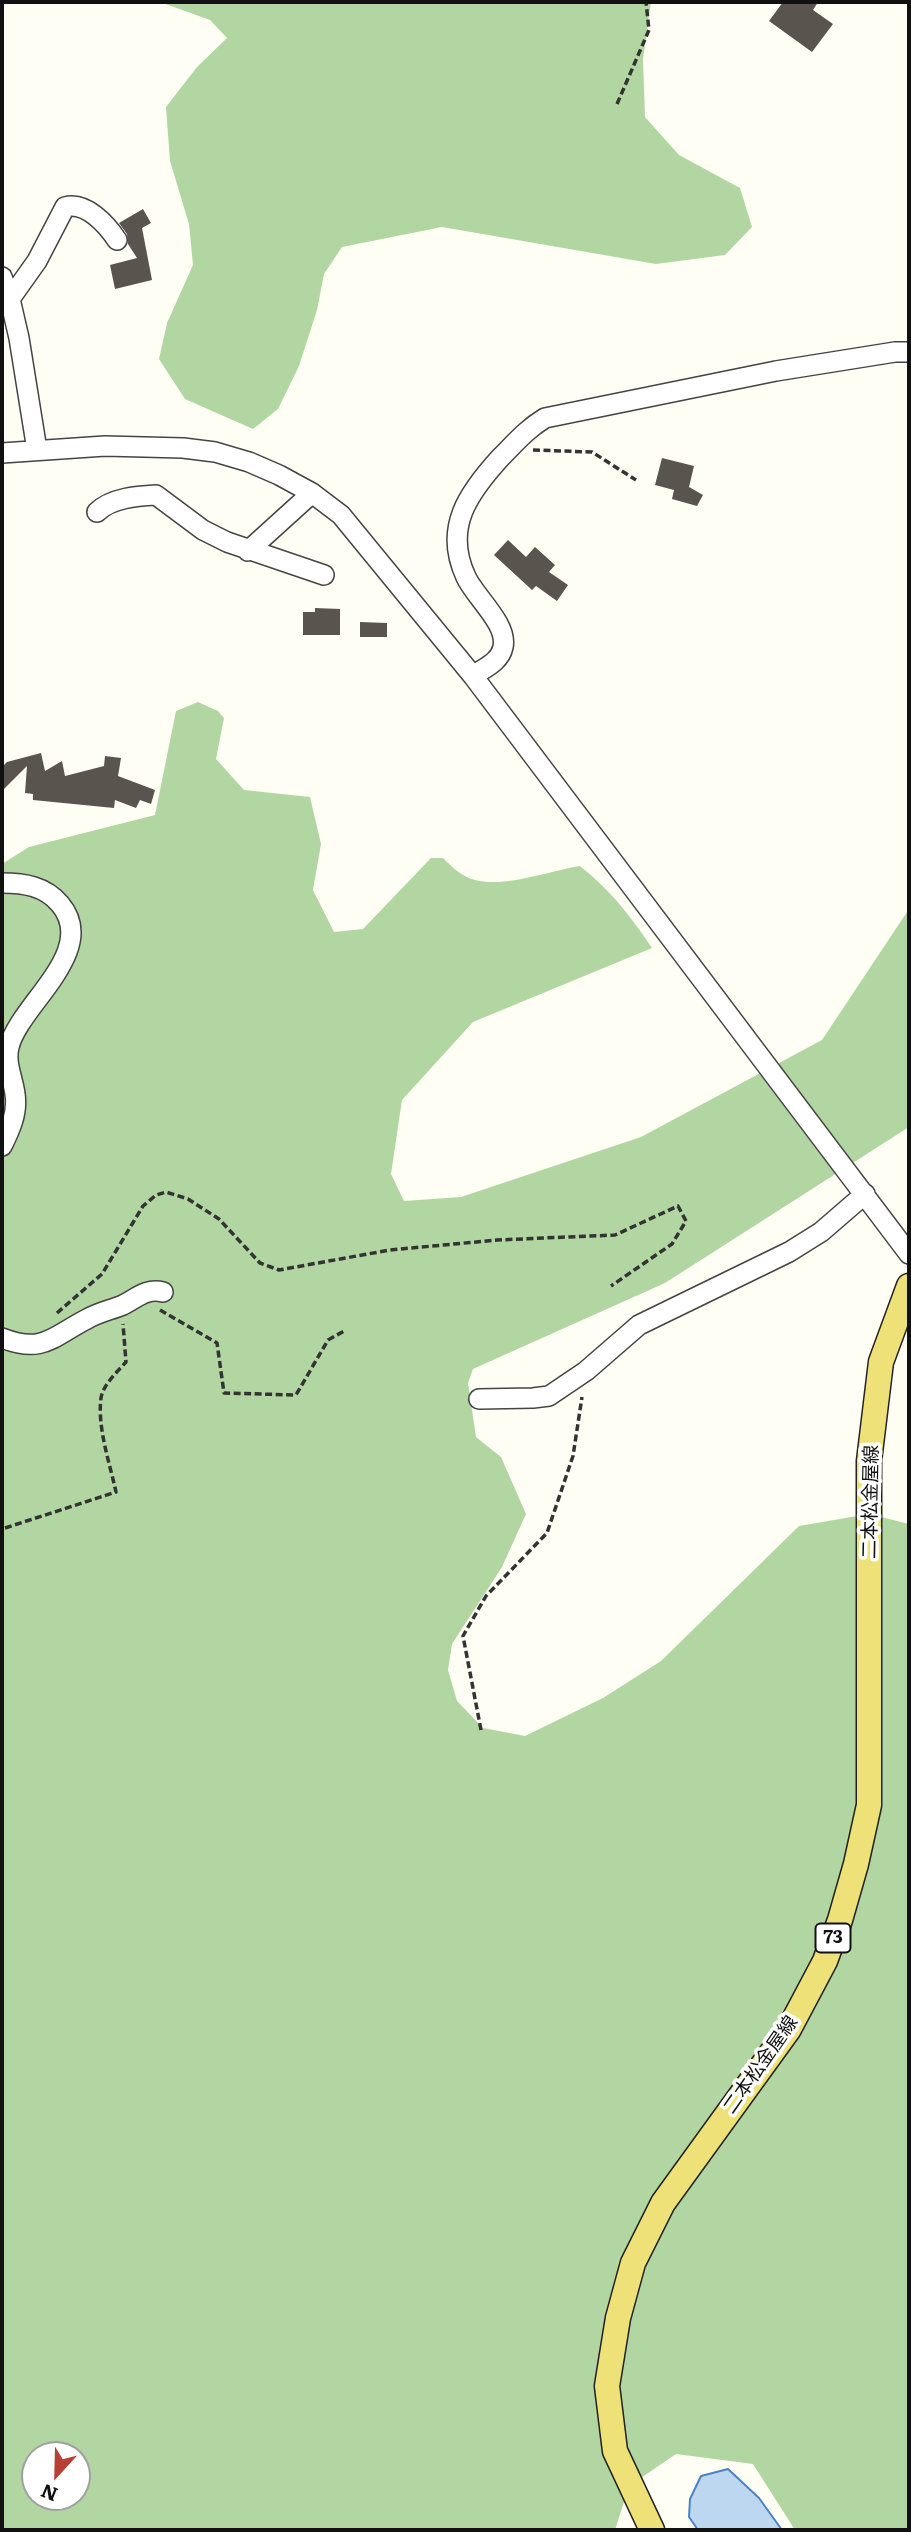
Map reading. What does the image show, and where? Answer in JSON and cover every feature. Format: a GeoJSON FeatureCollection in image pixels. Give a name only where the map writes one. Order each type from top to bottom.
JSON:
{"type":"FeatureCollection","features":[{"type":"Feature","properties":{"kind":"main road","name":"二本松金屋線"},"geometry":{"type":"LineString","coordinates":[[652,2530],[615,2451],[607,2386],[618,2318],[633,2263],[663,2203],[789,2029],[801,2007],[825,1961],[856,1864],[869,1805],[869,1461],[872,1428],[881,1362],[909,1286]]}},
{"type":"Feature","properties":{"kind":"street"},"geometry":{"type":"LineString","coordinates":[[10,299],[37,261],[65,207],[79,207],[99,218],[117,240]]}},
{"type":"Feature","properties":{"kind":"street"},"geometry":{"type":"LineString","coordinates":[[2,277],[10,299],[10,342],[37,450]]}},
{"type":"Feature","properties":{"kind":"street"},"geometry":{"type":"LineString","coordinates":[[473,676],[499,656],[503,636],[467,580],[459,561],[458,523],[462,509],[481,478],[528,428],[545,418],[776,371],[909,352]]}},
{"type":"Feature","properties":{"kind":"street"},"geometry":{"type":"LineString","coordinates":[[2,453],[105,446],[183,448],[215,452],[249,462],[312,493],[341,514],[473,676],[909,1254]]}},
{"type":"Feature","properties":{"kind":"street"},"geometry":{"type":"LineString","coordinates":[[248,551],[312,493]]}},
{"type":"Feature","properties":{"kind":"street"},"geometry":{"type":"LineString","coordinates":[[97,512],[103,506],[119,500],[156,495],[203,530],[248,551],[324,575]]}},
{"type":"Feature","properties":{"kind":"street"},"geometry":{"type":"LineString","coordinates":[[2,883],[29,885],[44,891],[60,904],[72,925],[69,941],[54,979],[11,1041],[8,1058],[16,1097],[15,1109],[9,1133],[2,1146]]}},
{"type":"Feature","properties":{"kind":"street"},"geometry":{"type":"LineString","coordinates":[[479,1399],[549,1396],[586,1371],[639,1325],[789,1252],[821,1232],[865,1194]]}},
{"type":"Feature","properties":{"kind":"street"},"geometry":{"type":"LineString","coordinates":[[2,1338],[19,1345],[34,1346],[68,1332],[101,1311],[122,1305],[148,1291],[163,1292]]}},
{"type":"Feature","properties":{"kind":"path"},"geometry":{"type":"LineString","coordinates":[[617,104],[649,30],[646,2]]}},
{"type":"Feature","properties":{"kind":"path"},"geometry":{"type":"LineString","coordinates":[[510,449],[592,452],[636,480]]}},
{"type":"Feature","properties":{"kind":"path"},"geometry":{"type":"LineString","coordinates":[[55,1315],[102,1274],[143,1206],[156,1195],[166,1192],[188,1199],[219,1219],[260,1263],[279,1270],[390,1250],[497,1240],[615,1235],[678,1206],[686,1221],[672,1244],[611,1286]]}},
{"type":"Feature","properties":{"kind":"path"},"geometry":{"type":"LineString","coordinates":[[163,1292],[159,1310],[217,1343],[224,1393],[296,1395],[328,1340],[344,1331]]}},
{"type":"Feature","properties":{"kind":"path"},"geometry":{"type":"LineString","coordinates":[[5,1528],[116,1492],[103,1436],[101,1396],[113,1375],[126,1362],[122,1305]]}},
{"type":"Feature","properties":{"kind":"path"},"geometry":{"type":"LineString","coordinates":[[481,1730],[463,1636],[486,1596],[547,1533],[573,1456],[586,1371]]}},
{"type":"Feature","properties":{"kind":"green space"},"geometry":{"type":"Polygon","coordinates":[[[160,2],[651,2],[643,59],[645,117],[679,155],[740,188],[752,227],[725,255],[656,264],[442,227],[342,247],[324,274],[317,310],[299,366],[278,409],[253,429],[185,399],[159,359],[167,323],[193,265],[189,224],[170,161],[166,107],[197,67],[227,38],[210,20],[160,2]]]}},
{"type":"Feature","properties":{"kind":"green space"},"geometry":{"type":"Polygon","coordinates":[[[198,702],[218,711],[224,718],[216,759],[244,790],[310,797],[321,844],[313,890],[334,932],[363,929],[431,858],[443,858],[466,877],[487,882],[513,880],[580,866],[619,904],[652,948],[473,1022],[402,1100],[391,1174],[404,1201],[461,1197],[641,1137],[822,1040],[909,909],[909,1127],[665,1283],[473,1369],[468,1383],[476,1437],[501,1457],[526,1514],[502,1567],[452,1644],[448,1670],[457,1701],[483,1728],[525,1736],[603,1698],[661,1661],[799,1526],[869,1514],[909,1524],[909,2530],[795,2530],[753,2464],[676,2454],[629,2486],[615,2530],[2,2530],[2,864],[29,847],[155,815],[176,711],[198,702]]]}},
{"type":"Feature","properties":{"kind":"water"},"geometry":{"type":"Polygon","coordinates":[[[728,2469],[759,2498],[782,2530],[698,2530],[689,2517],[690,2499],[701,2476],[728,2469]]]}},
{"type":"Feature","properties":{"kind":"building"},"geometry":{"type":"Polygon","coordinates":[[[783,2],[818,2],[813,10],[833,24],[812,52],[769,21],[783,2]]]}},
{"type":"Feature","properties":{"kind":"building"},"geometry":{"type":"Polygon","coordinates":[[[143,209],[151,223],[142,228],[152,280],[115,289],[110,265],[137,258],[119,223],[143,209]]]}},
{"type":"Feature","properties":{"kind":"building"},"geometry":{"type":"Polygon","coordinates":[[[662,458],[694,466],[689,487],[703,495],[697,506],[672,499],[674,490],[655,485],[662,458]]]}},
{"type":"Feature","properties":{"kind":"building"},"geometry":{"type":"Polygon","coordinates":[[[508,540],[526,557],[535,547],[555,565],[549,572],[568,585],[557,601],[536,586],[532,590],[494,555],[508,540]]]}},
{"type":"Feature","properties":{"kind":"building"},"geometry":{"type":"Polygon","coordinates":[[[315,608],[340,609],[340,635],[303,635],[303,612],[315,612],[315,608]]]}},
{"type":"Feature","properties":{"kind":"building"},"geometry":{"type":"Polygon","coordinates":[[[360,622],[387,623],[387,637],[360,637],[360,622]]]}},
{"type":"Feature","properties":{"kind":"building"},"geometry":{"type":"Polygon","coordinates":[[[41,753],[45,771],[62,761],[65,776],[104,766],[105,756],[121,758],[118,776],[155,790],[151,804],[140,800],[136,808],[115,800],[114,808],[33,800],[33,794],[25,793],[27,766],[2,791],[2,767],[7,762],[41,753]]]}}]}
